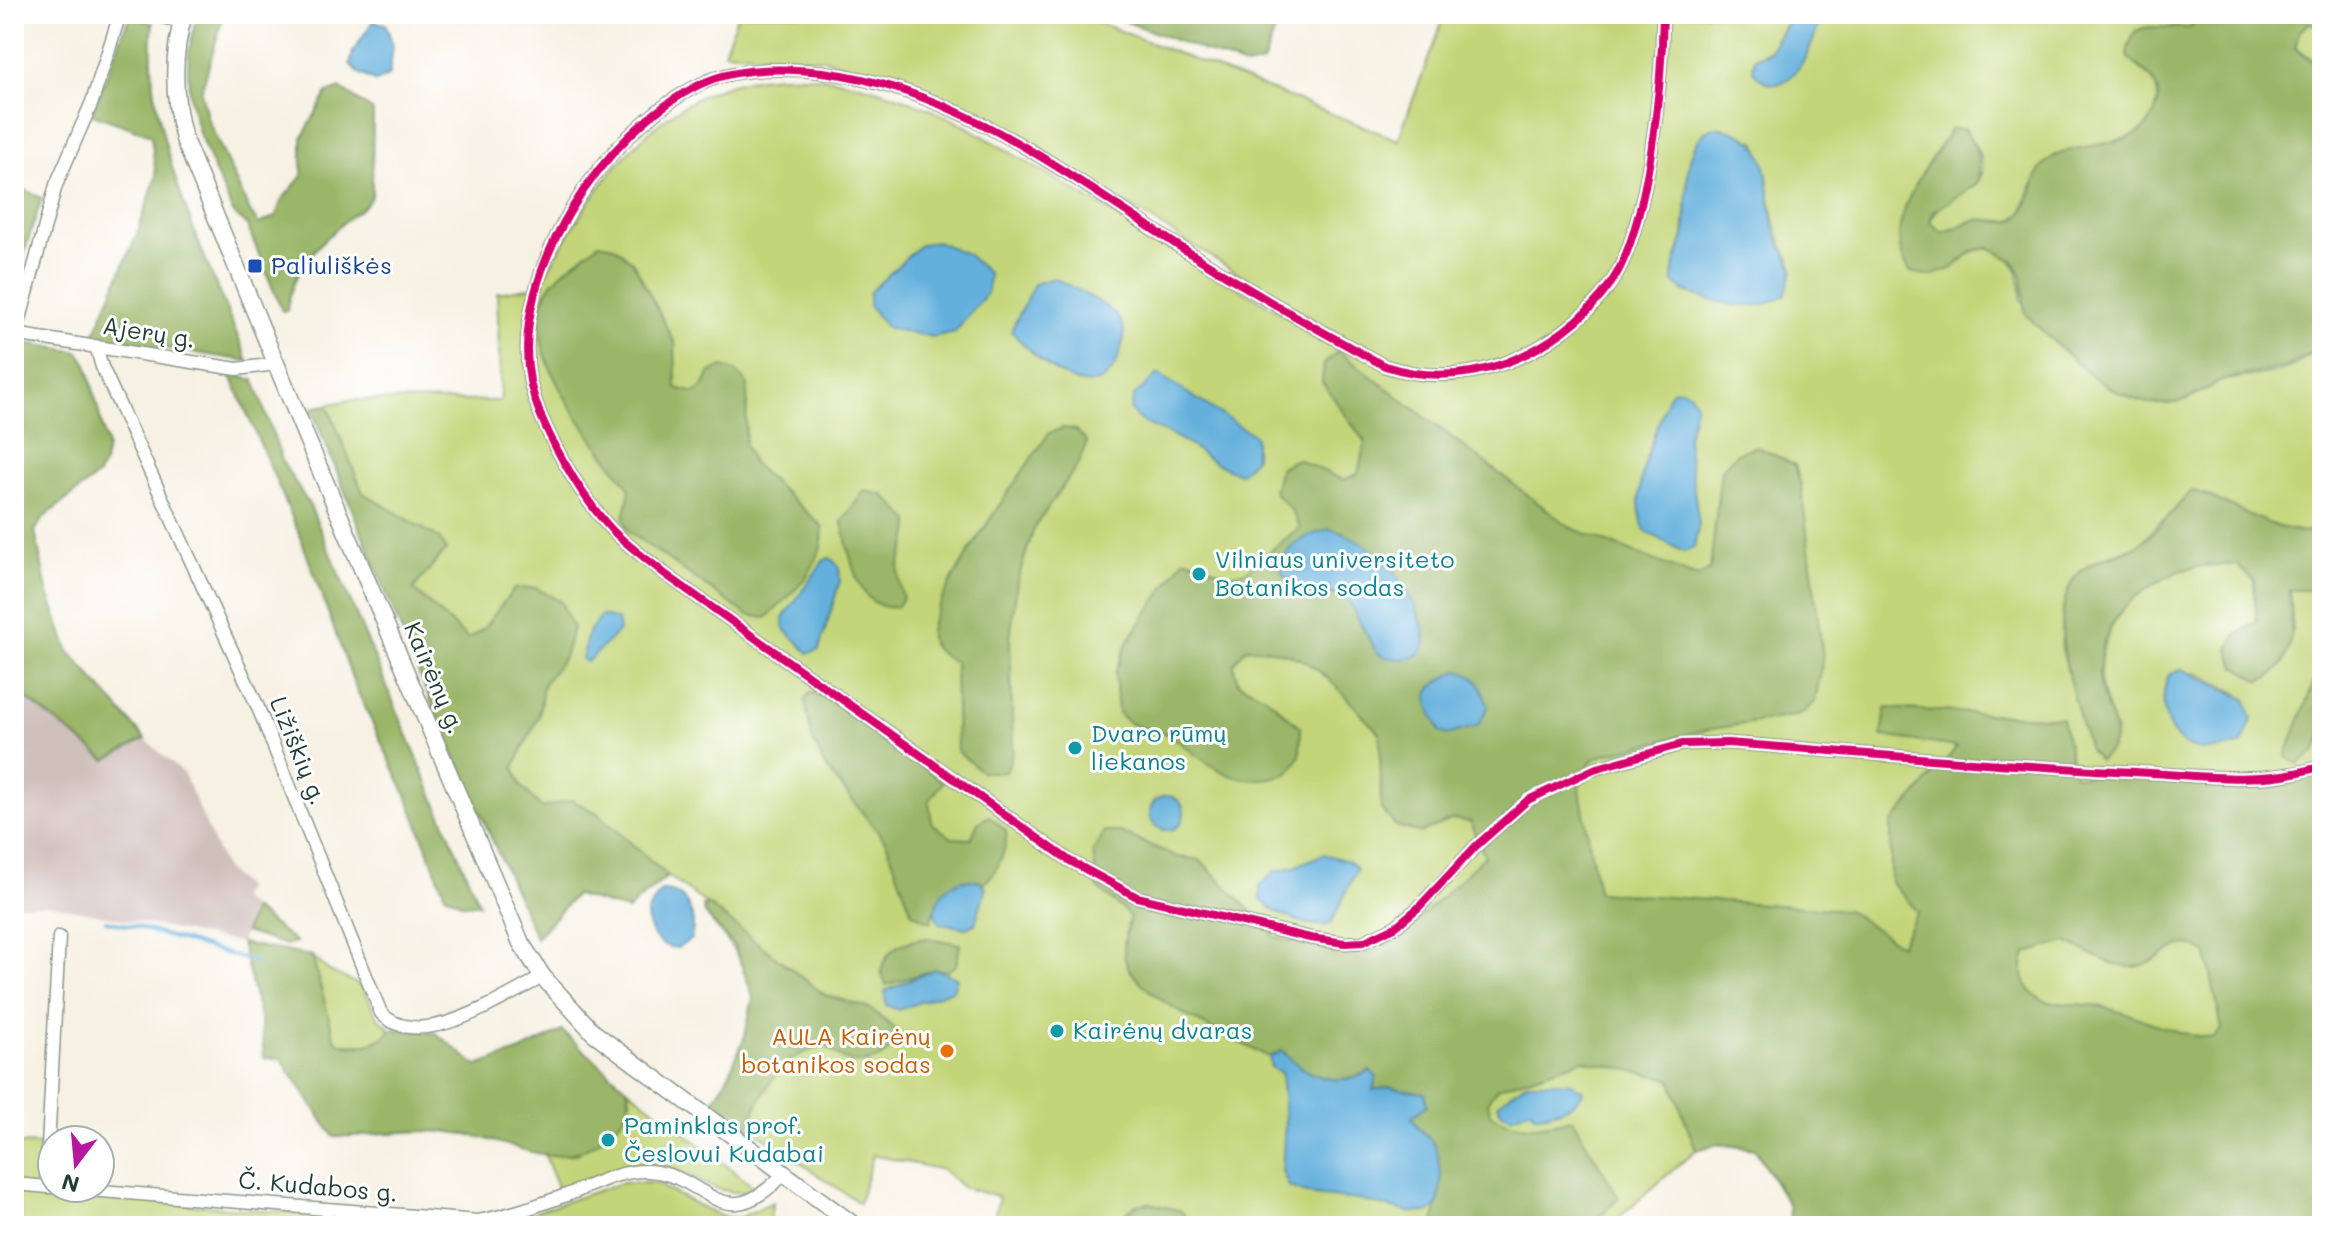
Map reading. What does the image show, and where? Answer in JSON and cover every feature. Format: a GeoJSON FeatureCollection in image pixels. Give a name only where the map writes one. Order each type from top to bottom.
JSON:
{"type":"FeatureCollection","features":[{"type":"Feature","properties":{"kind":"main road","name":"Kairėnų g."},"geometry":{"type":"LineString","coordinates":[[182,18],[175,88],[184,139],[506,910],[543,977],[594,1033],[855,1226]]}},
{"type":"Feature","properties":{"kind":"street"},"geometry":{"type":"LineString","coordinates":[[15,334],[56,185],[92,102],[120,14]]}},
{"type":"Feature","properties":{"kind":"street"},"geometry":{"type":"LineString","coordinates":[[151,14],[182,18]]}},
{"type":"Feature","properties":{"kind":"street"},"geometry":{"type":"LineString","coordinates":[[1663,14],[1655,120],[1636,221],[1622,262],[1612,281],[1573,323],[1522,357],[1493,367],[1444,375],[1406,373],[1385,366],[1205,262],[993,128],[928,98],[873,81],[823,72],[761,71],[704,82],[671,101],[646,120],[595,176],[549,252],[534,287],[528,349],[529,379],[537,406],[578,484],[612,530],[665,574],[1070,861],[1137,897],[1310,938],[1345,943],[1378,936],[1418,908],[1476,846],[1528,800],[1594,769],[1682,744],[1728,743],[2086,770],[2263,778],[2322,766]]}},
{"type":"Feature","properties":{"kind":"street","name":"Ajerų g."},"geometry":{"type":"LineString","coordinates":[[15,334],[237,369],[276,364]]}},
{"type":"Feature","properties":{"kind":"street","name":"Ližiškių g."},"geometry":{"type":"LineString","coordinates":[[96,346],[102,367],[257,705],[381,1013],[405,1027],[442,1026],[543,977]]}},
{"type":"Feature","properties":{"kind":"street"},"geometry":{"type":"LineString","coordinates":[[49,1124],[59,937]]}},
{"type":"Feature","properties":{"kind":"street","name":"Č. Kudabos g."},"geometry":{"type":"LineString","coordinates":[[116,1192],[478,1221],[510,1214],[624,1173],[659,1172],[715,1201],[730,1204],[755,1200],[784,1174]]}},
{"type":"Feature","properties":{"kind":"street"},"geometry":{"type":"LineString","coordinates":[[14,1184],[36,1186]]}},
{"type":"Feature","properties":{"kind":"shaded area"},"geometry":{"type":"Polygon","coordinates":[[[14,689],[106,760],[145,739],[184,774],[225,869],[246,888],[239,897],[253,909],[241,943],[52,905],[14,905],[14,689]]]}},
{"type":"Feature","properties":{"kind":"green space"},"geometry":{"type":"Polygon","coordinates":[[[198,14],[224,14],[201,92],[208,120],[250,212],[259,224],[276,216],[281,201],[302,176],[302,138],[327,93],[340,88],[373,111],[372,194],[364,206],[328,236],[309,257],[295,281],[287,311],[282,311],[247,225],[234,214],[202,141],[190,93],[188,68],[198,14]]]}},
{"type":"Feature","properties":{"kind":"green space","name":"Vilniaus universiteto Botanikos sodas"},"geometry":{"type":"Polygon","coordinates":[[[738,14],[1077,14],[1398,140],[1445,14],[1793,14],[1775,39],[1774,48],[1755,58],[1753,65],[1808,52],[1821,14],[2200,14],[2190,28],[2147,27],[2135,31],[2128,48],[2128,58],[2155,81],[2158,101],[2153,119],[2142,134],[2055,156],[2030,189],[2022,213],[2011,221],[1977,220],[1942,232],[1930,222],[1937,210],[1971,188],[1980,179],[1983,167],[1978,151],[1964,129],[1951,129],[1911,199],[1901,237],[1903,255],[1911,272],[1949,268],[1975,251],[1997,250],[2005,254],[2016,269],[2021,300],[2177,403],[2221,381],[2277,372],[2296,365],[2322,345],[2322,528],[2296,531],[2280,527],[2204,494],[2159,523],[2140,544],[2098,560],[2069,593],[2061,646],[2089,750],[2116,732],[2101,685],[2100,665],[2104,645],[2122,610],[2151,583],[2188,566],[2237,565],[2254,581],[2257,622],[2235,636],[2293,630],[2290,590],[2310,590],[2322,618],[2315,679],[2287,757],[2314,753],[2322,737],[2322,773],[2281,783],[2243,1226],[1791,1226],[1789,1206],[1755,1149],[1717,1144],[1696,1150],[1609,1226],[992,1226],[999,1197],[962,1187],[943,1170],[873,1155],[859,1203],[713,1102],[745,1039],[753,998],[742,964],[704,913],[703,906],[708,905],[668,876],[627,910],[575,895],[536,938],[424,686],[311,408],[350,400],[501,401],[497,293],[540,286],[579,218],[619,163],[663,121],[710,92],[763,77],[823,78],[889,93],[964,125],[1339,347],[1344,339],[1003,128],[942,97],[826,59],[724,52],[738,14]],[[1706,131],[1700,137],[1690,161],[1684,235],[1675,264],[1683,292],[1747,304],[1785,295],[1790,259],[1777,231],[1765,171],[1755,141],[1706,131]],[[2197,673],[2169,675],[2165,685],[2164,708],[2171,729],[2186,745],[2197,749],[2214,750],[2242,744],[2252,720],[2238,693],[2197,673]]]}},
{"type":"Feature","properties":{"kind":"green space"},"geometry":{"type":"Polygon","coordinates":[[[1106,14],[1198,14],[1234,26],[1241,14],[1281,14],[1263,63],[1247,67],[1106,14]]]}},
{"type":"Feature","properties":{"kind":"green space"},"geometry":{"type":"Polygon","coordinates":[[[2200,14],[2322,14],[2322,26],[2308,23],[2299,32],[2295,48],[2303,56],[2322,65],[2322,345],[2285,367],[2225,380],[2175,403],[2153,404],[2111,389],[2092,376],[2025,314],[2022,277],[2014,261],[1990,248],[1972,251],[1953,268],[1931,276],[1911,272],[1902,255],[1899,236],[1909,198],[1951,129],[1963,129],[1968,136],[1978,155],[1979,169],[1977,184],[1933,212],[1930,222],[1942,232],[1976,220],[2012,221],[2022,213],[2037,175],[2047,161],[2069,151],[2129,138],[2141,131],[2151,121],[2158,98],[2151,78],[2128,58],[2128,48],[2136,31],[2147,27],[2190,28],[2200,14]]]}},
{"type":"Feature","properties":{"kind":"green space"},"geometry":{"type":"Polygon","coordinates":[[[129,17],[153,23],[152,64],[167,151],[197,239],[248,361],[93,337],[139,229],[156,177],[151,135],[92,114],[129,17]]]}},
{"type":"Feature","properties":{"kind":"green space"},"geometry":{"type":"Polygon","coordinates":[[[2309,23],[2322,26],[2322,65],[2295,48],[2299,32],[2309,23]]]}},
{"type":"Feature","properties":{"kind":"green space"},"geometry":{"type":"Polygon","coordinates":[[[14,185],[42,198],[14,284],[14,185]]]}},
{"type":"Feature","properties":{"kind":"green space"},"geometry":{"type":"Polygon","coordinates":[[[599,243],[614,246],[633,262],[675,343],[676,388],[695,393],[703,387],[710,372],[723,367],[736,371],[748,385],[745,444],[752,463],[822,526],[819,553],[806,577],[766,618],[747,615],[628,531],[624,519],[630,489],[581,422],[551,369],[542,342],[540,317],[546,293],[563,272],[599,243]]]}},
{"type":"Feature","properties":{"kind":"green space"},"geometry":{"type":"Polygon","coordinates":[[[14,341],[79,352],[87,364],[107,446],[98,475],[43,518],[35,531],[47,590],[68,650],[145,739],[106,760],[14,689],[14,341]]]}},
{"type":"Feature","properties":{"kind":"green space"},"geometry":{"type":"Polygon","coordinates":[[[1338,351],[1571,528],[1697,577],[1710,570],[1721,470],[1738,452],[1756,446],[1795,465],[1801,486],[1823,658],[1815,702],[1800,715],[1706,730],[1605,754],[1591,761],[1579,785],[1598,892],[1847,910],[1900,945],[1918,912],[1891,882],[1891,824],[1957,747],[1882,736],[1886,708],[2062,718],[2075,775],[2280,783],[2322,773],[2322,1226],[1791,1226],[1789,1206],[1755,1148],[1717,1144],[1696,1150],[1670,1079],[1583,1060],[1497,1088],[1488,1101],[1490,1114],[1510,1123],[1530,1126],[1572,1119],[1619,1198],[1589,1226],[1438,1226],[1434,1222],[1440,1193],[1433,1143],[1418,1129],[1390,1087],[1373,1091],[1370,1071],[1345,1079],[1333,1079],[1301,1067],[1282,1051],[1269,1057],[1211,1029],[1147,989],[1133,974],[1125,959],[1124,943],[1130,916],[1097,887],[1093,852],[1104,832],[1120,832],[1177,857],[1200,860],[1276,937],[1333,951],[1372,952],[1399,938],[1485,856],[1471,822],[1453,819],[1421,833],[1396,826],[1381,809],[1380,734],[1322,674],[1290,655],[1246,648],[1233,664],[1238,683],[1265,696],[1301,728],[1300,756],[1289,773],[1261,779],[1238,778],[1204,761],[1170,736],[1137,726],[1118,713],[1115,673],[1128,641],[1185,558],[1230,575],[1246,571],[1300,527],[1290,508],[1274,492],[1280,467],[1297,459],[1343,480],[1358,474],[1365,442],[1322,382],[1324,364],[1338,351]],[[1343,532],[1297,588],[1347,598],[1373,646],[1426,644],[1417,610],[1407,595],[1383,568],[1343,532]],[[2066,942],[2026,953],[2024,980],[2031,991],[2043,1000],[2109,1008],[2198,1036],[2214,1038],[2222,1029],[2207,955],[2198,948],[2189,945],[2179,947],[2143,965],[2125,967],[2066,942]]]}},
{"type":"Feature","properties":{"kind":"green space"},"geometry":{"type":"Polygon","coordinates":[[[230,374],[254,380],[283,463],[310,506],[479,904],[463,904],[445,895],[409,801],[355,686],[300,536],[230,374]]]}},
{"type":"Feature","properties":{"kind":"green space"},"geometry":{"type":"Polygon","coordinates":[[[328,406],[363,493],[439,538],[446,550],[413,589],[468,639],[483,629],[514,589],[536,588],[561,602],[573,628],[564,657],[543,685],[539,716],[514,767],[521,786],[542,808],[572,800],[597,813],[668,876],[627,910],[575,894],[536,938],[424,686],[311,408],[328,406]]]}},
{"type":"Feature","properties":{"kind":"green space"},"geometry":{"type":"Polygon","coordinates":[[[1063,428],[1076,430],[1087,442],[1079,463],[1034,528],[1017,582],[1010,639],[1013,751],[1006,772],[982,772],[957,751],[955,662],[933,646],[930,637],[933,620],[943,596],[1000,504],[1049,433],[1063,428]]]}},
{"type":"Feature","properties":{"kind":"green space"},"geometry":{"type":"Polygon","coordinates":[[[864,491],[884,495],[910,521],[899,573],[903,598],[897,607],[883,606],[872,600],[863,591],[852,564],[842,522],[864,491]]]}},
{"type":"Feature","properties":{"kind":"green space"},"geometry":{"type":"Polygon","coordinates":[[[2192,491],[2293,531],[2309,532],[2322,528],[2322,618],[2310,590],[2290,590],[2291,630],[2286,656],[2272,675],[2260,681],[2235,666],[2229,649],[2235,636],[2257,622],[2254,581],[2237,565],[2189,568],[2145,590],[2116,618],[2104,642],[2099,669],[2100,684],[2115,733],[2109,751],[2099,761],[2089,750],[2065,659],[2063,611],[2068,590],[2085,567],[2140,544],[2192,491]]]}},
{"type":"Feature","properties":{"kind":"green space"},"geometry":{"type":"Polygon","coordinates":[[[2322,631],[2322,737],[2314,753],[2297,764],[2286,757],[2315,679],[2322,631]]]}},
{"type":"Feature","properties":{"kind":"green space"},"geometry":{"type":"Polygon","coordinates":[[[811,692],[832,699],[943,782],[929,801],[932,823],[952,838],[971,839],[978,823],[989,816],[1006,831],[1003,852],[989,879],[984,883],[978,880],[934,910],[931,922],[912,913],[886,842],[824,765],[811,735],[805,699],[811,692]]]}},
{"type":"Feature","properties":{"kind":"green space"},"geometry":{"type":"Polygon","coordinates":[[[703,906],[710,906],[825,995],[869,1008],[895,1029],[895,1038],[888,1052],[867,1062],[846,1060],[826,1047],[796,1057],[768,1086],[747,1127],[713,1102],[727,1079],[745,1036],[753,997],[734,945],[704,913],[703,906]]]}},
{"type":"Feature","properties":{"kind":"green space"},"geometry":{"type":"Polygon","coordinates":[[[253,909],[296,942],[286,945],[245,932],[253,909]]]}},
{"type":"Feature","properties":{"kind":"green space"},"geometry":{"type":"Polygon","coordinates":[[[928,938],[960,944],[956,965],[947,971],[935,969],[886,985],[881,972],[887,956],[904,943],[928,938]]]}},
{"type":"Feature","properties":{"kind":"green space"},"geometry":{"type":"Polygon","coordinates":[[[241,943],[312,956],[334,1037],[340,1044],[368,1044],[391,1029],[436,1033],[477,1066],[521,1051],[562,1031],[627,1088],[627,1111],[612,1130],[592,1145],[574,1153],[555,1155],[457,1133],[411,1132],[334,1137],[281,1059],[264,1058],[261,1022],[241,943]]]}},
{"type":"Feature","properties":{"kind":"green space"},"geometry":{"type":"Polygon","coordinates":[[[312,956],[329,971],[362,986],[379,1019],[391,1029],[384,1039],[367,1044],[340,1044],[334,1037],[312,956]]]}},
{"type":"Feature","properties":{"kind":"green space"},"geometry":{"type":"Polygon","coordinates":[[[627,1088],[750,1184],[753,1191],[723,1190],[674,1169],[647,1164],[613,1170],[559,1192],[545,1155],[578,1154],[631,1101],[627,1088]]]}},
{"type":"Feature","properties":{"kind":"green space"},"geometry":{"type":"Polygon","coordinates":[[[36,1145],[36,1204],[116,1204],[116,1199],[455,1225],[511,1220],[621,1183],[654,1183],[720,1216],[739,1218],[773,1202],[768,1226],[14,1226],[14,1146],[36,1145]]]}},
{"type":"Feature","properties":{"kind":"green space"},"geometry":{"type":"Polygon","coordinates":[[[1150,1203],[1181,1211],[1192,1226],[1111,1226],[1136,1205],[1150,1203]]]}},
{"type":"Feature","properties":{"kind":"water"},"geometry":{"type":"Polygon","coordinates":[[[1793,14],[1821,14],[1813,41],[1798,69],[1788,79],[1777,84],[1765,82],[1753,71],[1755,58],[1769,53],[1793,14]]]}},
{"type":"Feature","properties":{"kind":"water"},"geometry":{"type":"Polygon","coordinates":[[[373,21],[386,24],[393,46],[389,75],[376,82],[357,72],[350,64],[353,52],[373,21]]]}},
{"type":"Feature","properties":{"kind":"water"},"geometry":{"type":"Polygon","coordinates":[[[1714,127],[1736,132],[1751,140],[1765,166],[1777,237],[1793,270],[1785,295],[1763,305],[1747,306],[1711,300],[1687,292],[1673,281],[1685,232],[1690,159],[1703,135],[1714,127]]]}},
{"type":"Feature","properties":{"kind":"water"},"geometry":{"type":"Polygon","coordinates":[[[936,241],[967,254],[989,274],[987,293],[955,332],[933,337],[887,328],[869,306],[869,293],[920,245],[936,241]]]}},
{"type":"Feature","properties":{"kind":"water"},"geometry":{"type":"Polygon","coordinates":[[[1054,278],[1099,302],[1123,326],[1120,352],[1111,372],[1098,382],[1083,383],[1067,378],[1036,356],[1011,331],[1034,284],[1054,278]]]}},
{"type":"Feature","properties":{"kind":"water"},"geometry":{"type":"Polygon","coordinates":[[[1158,374],[1255,436],[1255,458],[1241,473],[1214,462],[1130,411],[1134,396],[1158,374]]]}},
{"type":"Feature","properties":{"kind":"water"},"geometry":{"type":"Polygon","coordinates":[[[1682,389],[1696,403],[1687,440],[1699,524],[1694,548],[1683,552],[1645,531],[1639,499],[1650,445],[1668,396],[1673,390],[1682,389]]]}},
{"type":"Feature","properties":{"kind":"water"},"geometry":{"type":"Polygon","coordinates":[[[1330,529],[1371,549],[1398,577],[1421,621],[1423,648],[1415,656],[1394,659],[1379,654],[1347,598],[1303,588],[1287,579],[1281,571],[1291,547],[1313,534],[1330,529]]]}},
{"type":"Feature","properties":{"kind":"water"},"geometry":{"type":"Polygon","coordinates":[[[830,558],[839,566],[840,581],[819,650],[808,653],[783,627],[783,618],[824,560],[830,558]]]}},
{"type":"Feature","properties":{"kind":"water"},"geometry":{"type":"Polygon","coordinates":[[[601,615],[617,620],[619,631],[587,662],[582,660],[588,633],[601,615]]]}},
{"type":"Feature","properties":{"kind":"water"},"geometry":{"type":"Polygon","coordinates":[[[2182,669],[2246,699],[2252,720],[2242,744],[2203,750],[2186,745],[2177,738],[2166,719],[2164,696],[2169,675],[2182,669]]]}},
{"type":"Feature","properties":{"kind":"water"},"geometry":{"type":"Polygon","coordinates":[[[1458,671],[1479,683],[1488,707],[1478,726],[1447,735],[1440,732],[1428,695],[1436,683],[1458,671]]]}},
{"type":"Feature","properties":{"kind":"water"},"geometry":{"type":"Polygon","coordinates":[[[1167,796],[1179,801],[1184,813],[1179,825],[1167,830],[1155,825],[1150,813],[1155,801],[1167,796]]]}},
{"type":"Feature","properties":{"kind":"water"},"geometry":{"type":"Polygon","coordinates":[[[1323,854],[1348,861],[1357,869],[1331,924],[1314,925],[1294,920],[1261,900],[1260,886],[1275,871],[1292,868],[1323,854]]]}},
{"type":"Feature","properties":{"kind":"water"},"geometry":{"type":"Polygon","coordinates":[[[978,880],[986,887],[975,924],[966,928],[939,923],[934,910],[942,894],[952,884],[978,880]]]}},
{"type":"Feature","properties":{"kind":"water"},"geometry":{"type":"Polygon","coordinates":[[[661,891],[678,895],[691,914],[691,939],[678,948],[659,942],[649,926],[647,912],[661,891]]]}},
{"type":"Feature","properties":{"kind":"water"},"geometry":{"type":"Polygon","coordinates":[[[935,969],[957,978],[953,990],[898,1010],[886,1005],[885,991],[935,969]]]}},
{"type":"Feature","properties":{"kind":"water"},"geometry":{"type":"Polygon","coordinates":[[[1282,1051],[1301,1068],[1322,1078],[1345,1079],[1370,1071],[1377,1077],[1373,1090],[1390,1087],[1425,1093],[1427,1105],[1412,1117],[1432,1142],[1439,1157],[1441,1183],[1437,1207],[1428,1213],[1409,1212],[1359,1200],[1312,1195],[1289,1187],[1282,1171],[1285,1120],[1281,1073],[1271,1067],[1269,1057],[1282,1051]]]}},
{"type":"Feature","properties":{"kind":"water"},"geometry":{"type":"Polygon","coordinates":[[[1527,1082],[1569,1082],[1583,1091],[1570,1106],[1548,1114],[1535,1115],[1531,1109],[1511,1117],[1500,1111],[1498,1103],[1527,1082]]]}},
{"type":"Feature","properties":{"kind":"waterway"},"geometry":{"type":"LineString","coordinates":[[106,921],[137,927],[255,962]]}},
{"type":"Feature","properties":{"kind":"waterway"},"geometry":{"type":"LineString","coordinates":[[14,1202],[19,1208],[19,1226]]}},
{"type":"Feature","properties":{"kind":"cycle path"},"geometry":{"type":"LineString","coordinates":[[1663,14],[1660,77],[1651,153],[1644,192],[1624,258],[1611,283],[1590,309],[1550,341],[1505,363],[1445,375],[1415,373],[1385,366],[1254,292],[1052,164],[965,115],[872,81],[823,72],[761,70],[715,78],[665,105],[631,134],[599,169],[572,209],[550,251],[534,295],[527,339],[530,381],[542,419],[575,480],[600,516],[625,542],[665,574],[1070,861],[1137,897],[1310,938],[1363,942],[1395,927],[1418,908],[1476,846],[1528,800],[1594,769],[1682,744],[1728,743],[2229,778],[2276,776],[2322,766]]}},
{"type":"Feature","properties":{"kind":"place","name":"Paliuliškės"},"geometry":{"type":"Point","coordinates":[255,266]}},
{"type":"Feature","properties":{"kind":"place","name":"Vilniaus universiteto Botanikos sodas"},"geometry":{"type":"Point","coordinates":[1199,574]}},
{"type":"Feature","properties":{"kind":"place","name":"Dvaro rūmų liekanos"},"geometry":{"type":"Point","coordinates":[1075,748]}},
{"type":"Feature","properties":{"kind":"place","name":"Kairėnų dvaras"},"geometry":{"type":"Point","coordinates":[1057,1031]}},
{"type":"Feature","properties":{"kind":"place","name":"AULA Kairėnų botanikos sodas"},"geometry":{"type":"Point","coordinates":[947,1051]}},
{"type":"Feature","properties":{"kind":"place","name":"Paminklas prof. Česlovui Kudabai"},"geometry":{"type":"Point","coordinates":[608,1140]}}]}
